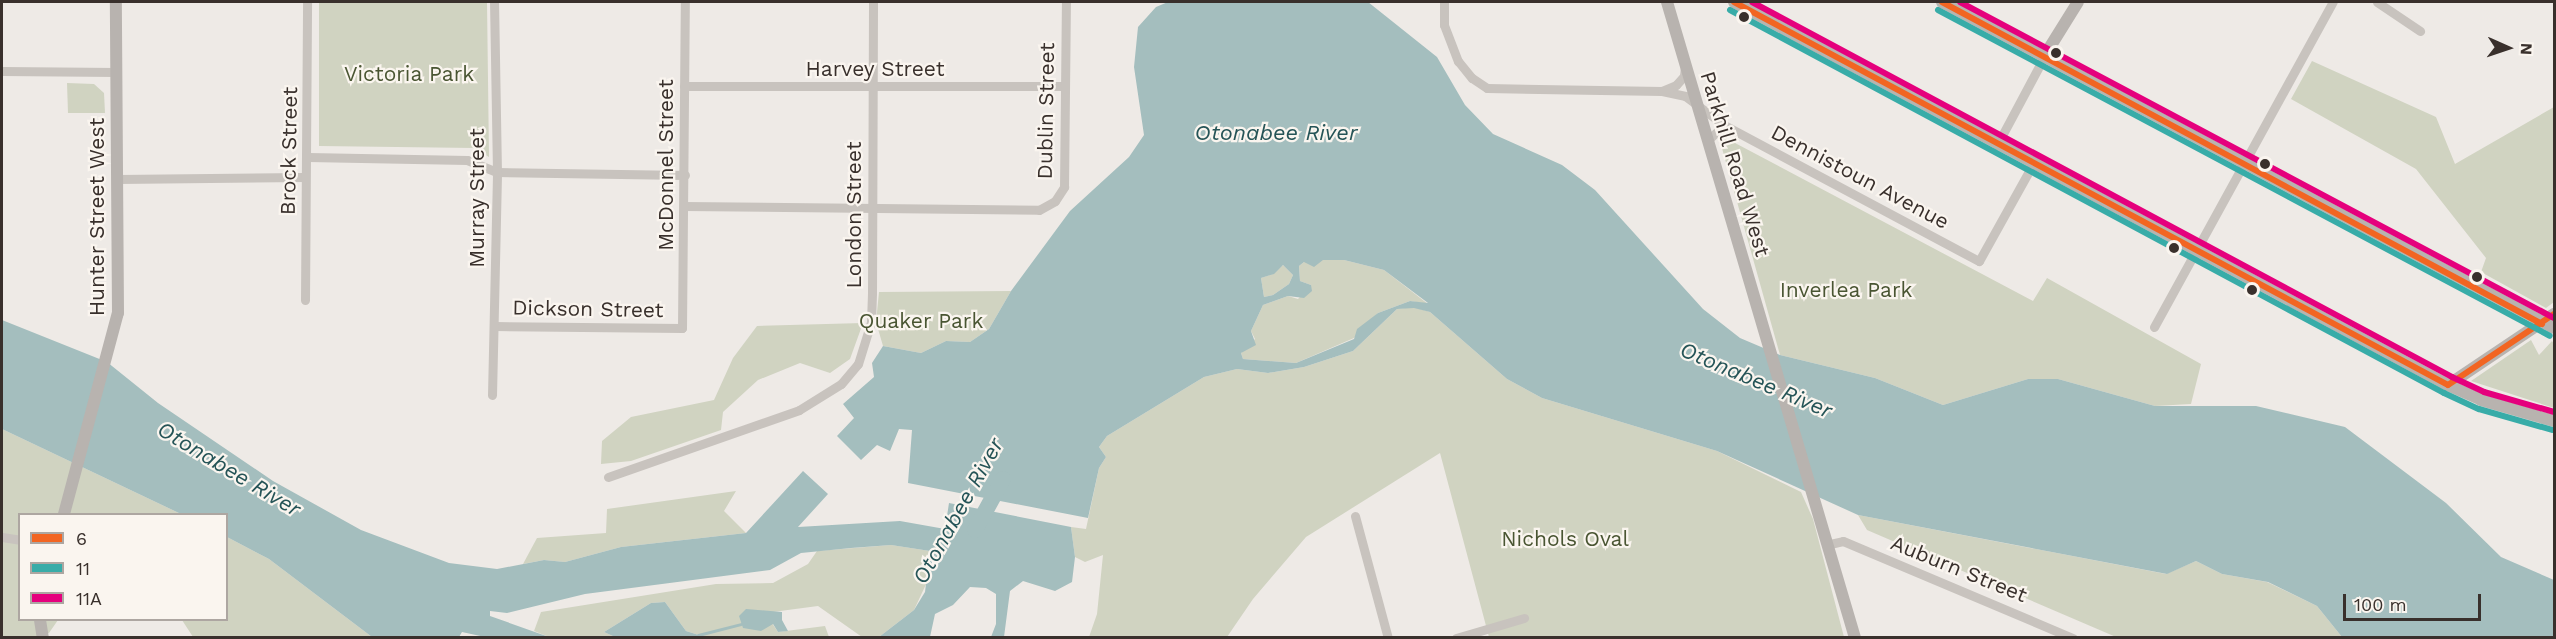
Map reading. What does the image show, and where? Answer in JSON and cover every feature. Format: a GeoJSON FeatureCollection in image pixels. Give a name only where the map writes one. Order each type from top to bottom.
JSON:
{"type":"FeatureCollection","features":[{"type":"Feature","properties":{"kind":"main road","name":"Hunter Street West"},"geometry":{"type":"LineString","coordinates":[[64,513],[116,325],[118,179],[116,2]]}},
{"type":"Feature","properties":{"kind":"main road"},"geometry":{"type":"LineString","coordinates":[[1734,2],[2196,252],[2448,385],[2481,400],[2554,421]]}},
{"type":"Feature","properties":{"kind":"main road"},"geometry":{"type":"LineString","coordinates":[[1942,2],[2548,326]]}},
{"type":"Feature","properties":{"kind":"main road"},"geometry":{"type":"LineString","coordinates":[[2045,56],[2078,2]]}},
{"type":"Feature","properties":{"kind":"main road","name":"Parkhill Road West"},"geometry":{"type":"LineString","coordinates":[[1670,5],[1695,100],[1830,544],[1855,638]]}},
{"type":"Feature","properties":{"kind":"main road"},"geometry":{"type":"LineString","coordinates":[[2448,385],[2548,326],[2554,314]]}},
{"type":"Feature","properties":{"kind":"main road"},"geometry":{"type":"LineString","coordinates":[[40,621],[43,638]]}},
{"type":"Feature","properties":{"kind":"street","name":"Brock Street"},"geometry":{"type":"LineString","coordinates":[[304,300],[308,243],[304,177],[308,157],[307,2]]}},
{"type":"Feature","properties":{"kind":"street","name":"Murray Street"},"geometry":{"type":"LineString","coordinates":[[492,394],[497,172],[494,2]]}},
{"type":"Feature","properties":{"kind":"street","name":"McDonnel Street"},"geometry":{"type":"LineString","coordinates":[[682,328],[685,2]]}},
{"type":"Feature","properties":{"kind":"street","name":"London Street"},"geometry":{"type":"LineString","coordinates":[[608,477],[799,410],[841,384],[858,364],[871,322],[873,2]]}},
{"type":"Feature","properties":{"kind":"street","name":"Dublin Street"},"geometry":{"type":"LineString","coordinates":[[871,208],[1039,210],[1055,201],[1064,187],[1066,2]]}},
{"type":"Feature","properties":{"kind":"street"},"geometry":{"type":"LineString","coordinates":[[1444,2],[1444,25],[1458,60],[1472,78],[1487,88],[1662,91],[1695,100]]}},
{"type":"Feature","properties":{"kind":"street"},"geometry":{"type":"LineString","coordinates":[[2154,327],[2333,2]]}},
{"type":"Feature","properties":{"kind":"street"},"geometry":{"type":"LineString","coordinates":[[2377,2],[2420,31]]}},
{"type":"Feature","properties":{"kind":"street"},"geometry":{"type":"LineString","coordinates":[[1997,145],[2045,56]]}},
{"type":"Feature","properties":{"kind":"street"},"geometry":{"type":"LineString","coordinates":[[1662,91],[1676,85],[1684,76],[1685,65]]}},
{"type":"Feature","properties":{"kind":"street"},"geometry":{"type":"LineString","coordinates":[[2,71],[116,72]]}},
{"type":"Feature","properties":{"kind":"street","name":"Harvey Street"},"geometry":{"type":"LineString","coordinates":[[684,86],[1065,86]]}},
{"type":"Feature","properties":{"kind":"street","name":"Dennistoun Avenue"},"geometry":{"type":"LineString","coordinates":[[1695,100],[1724,125],[1979,261],[2033,164]]}},
{"type":"Feature","properties":{"kind":"street"},"geometry":{"type":"LineString","coordinates":[[1708,140],[1724,125]]}},
{"type":"Feature","properties":{"kind":"street"},"geometry":{"type":"LineString","coordinates":[[308,157],[467,160],[497,172],[684,175]]}},
{"type":"Feature","properties":{"kind":"street"},"geometry":{"type":"LineString","coordinates":[[118,179],[304,177]]}},
{"type":"Feature","properties":{"kind":"street"},"geometry":{"type":"LineString","coordinates":[[684,206],[871,208]]}},
{"type":"Feature","properties":{"kind":"street","name":"Dickson Street"},"geometry":{"type":"LineString","coordinates":[[495,326],[682,328]]}},
{"type":"Feature","properties":{"kind":"street"},"geometry":{"type":"LineString","coordinates":[[1355,516],[1388,638]]}},
{"type":"Feature","properties":{"kind":"street"},"geometry":{"type":"LineString","coordinates":[[2,537],[18,540]]}},
{"type":"Feature","properties":{"kind":"street","name":"Auburn Street"},"geometry":{"type":"LineString","coordinates":[[1830,544],[1843,541],[2073,638]]}},
{"type":"Feature","properties":{"kind":"street"},"geometry":{"type":"LineString","coordinates":[[1456,638],[1524,618]]}},
{"type":"Feature","properties":{"kind":"green space","name":"Victoria Park"},"geometry":{"type":"Polygon","coordinates":[[[319,2],[487,2],[489,157],[474,148],[319,146],[319,2]]]}},
{"type":"Feature","properties":{"kind":"green space"},"geometry":{"type":"Polygon","coordinates":[[[2312,61],[2436,117],[2455,164],[2554,107],[2554,302],[2546,308],[2481,272],[2486,258],[2416,169],[2291,99],[2312,61]]]}},
{"type":"Feature","properties":{"kind":"green space"},"geometry":{"type":"Polygon","coordinates":[[[67,83],[94,84],[104,93],[105,113],[68,113],[67,83]]]}},
{"type":"Feature","properties":{"kind":"green space","name":"Inverlea Park"},"geometry":{"type":"Polygon","coordinates":[[[1718,134],[2033,301],[2047,278],[2201,364],[2191,404],[2155,406],[2058,379],[2028,379],[1943,405],[1875,378],[1780,355],[1718,134]]]}},
{"type":"Feature","properties":{"kind":"green space"},"geometry":{"type":"Polygon","coordinates":[[[1344,260],[1384,270],[1428,304],[1410,301],[1378,313],[1354,338],[1296,363],[1243,359],[1241,353],[1255,339],[1251,331],[1263,305],[1288,296],[1298,299],[1311,285],[1300,281],[1299,266],[1304,262],[1344,260]]]}},
{"type":"Feature","properties":{"kind":"green space"},"geometry":{"type":"Polygon","coordinates":[[[1283,265],[1293,275],[1289,284],[1273,295],[1264,297],[1261,278],[1273,274],[1283,265]]]}},
{"type":"Feature","properties":{"kind":"green space","name":"Quaker Park"},"geometry":{"type":"Polygon","coordinates":[[[1011,291],[989,329],[970,342],[946,341],[921,353],[883,346],[876,322],[879,292],[1011,291]]]}},
{"type":"Feature","properties":{"kind":"green space","name":"Nichols Oval"},"geometry":{"type":"Polygon","coordinates":[[[1414,307],[1430,312],[1507,379],[1542,398],[1717,451],[1801,492],[1813,519],[1844,637],[1489,637],[1440,453],[1306,537],[1253,599],[1227,637],[1089,637],[1097,614],[1103,555],[1085,562],[1075,557],[1071,527],[1086,529],[1099,468],[1106,457],[1099,447],[1107,436],[1204,377],[1237,369],[1268,373],[1304,367],[1353,351],[1397,309],[1414,307]]]}},
{"type":"Feature","properties":{"kind":"green space"},"geometry":{"type":"Polygon","coordinates":[[[863,323],[850,359],[830,373],[800,363],[758,380],[723,412],[721,430],[631,461],[601,464],[602,441],[631,417],[714,400],[733,358],[757,326],[863,323]]]}},
{"type":"Feature","properties":{"kind":"green space"},"geometry":{"type":"Polygon","coordinates":[[[2531,340],[2539,355],[2552,341],[2554,344],[2554,408],[2471,381],[2531,340]]]}},
{"type":"Feature","properties":{"kind":"green space"},"geometry":{"type":"Polygon","coordinates":[[[2,429],[179,513],[18,513],[18,621],[57,621],[49,633],[33,637],[2,637],[2,429]]]}},
{"type":"Feature","properties":{"kind":"green space"},"geometry":{"type":"Polygon","coordinates":[[[736,491],[724,511],[746,533],[621,547],[565,562],[544,560],[523,564],[537,538],[606,533],[607,509],[736,491]]]}},
{"type":"Feature","properties":{"kind":"green space"},"geometry":{"type":"Polygon","coordinates":[[[1858,515],[2166,574],[2196,561],[2222,574],[2267,582],[2317,606],[2342,637],[2116,637],[1867,530],[1858,515]]]}},
{"type":"Feature","properties":{"kind":"green space"},"geometry":{"type":"Polygon","coordinates":[[[228,538],[269,559],[372,637],[193,637],[183,621],[228,621],[228,538]]]}},
{"type":"Feature","properties":{"kind":"green space"},"geometry":{"type":"Polygon","coordinates":[[[891,545],[930,551],[928,580],[914,610],[879,637],[862,637],[818,606],[765,613],[778,632],[825,626],[829,637],[705,637],[686,631],[665,602],[651,603],[604,632],[615,637],[549,637],[534,631],[541,612],[716,584],[773,583],[808,564],[817,551],[891,545]]]}},
{"type":"Feature","properties":{"kind":"water","name":"Otonabee River"},"geometry":{"type":"Polygon","coordinates":[[[1168,2],[1368,2],[1437,57],[1465,105],[1493,134],[1562,165],[1595,190],[1703,309],[1740,338],[1780,355],[1875,378],[1943,405],[2028,379],[2058,379],[2155,406],[2256,406],[2345,427],[2446,503],[2501,557],[2554,580],[2554,637],[2342,637],[2317,606],[2268,582],[2222,574],[2196,561],[2167,574],[1858,515],[1717,451],[1542,398],[1507,379],[1430,312],[1414,308],[1397,309],[1353,351],[1304,367],[1268,373],[1237,369],[1204,377],[1107,436],[1099,447],[1106,457],[1099,468],[1088,518],[908,483],[912,430],[899,429],[890,451],[877,445],[861,460],[837,436],[854,418],[843,404],[874,377],[872,363],[883,346],[921,353],[946,341],[970,342],[989,329],[1011,291],[1070,211],[1129,157],[1144,135],[1134,67],[1138,27],[1156,7],[1168,2]],[[1323,260],[1314,267],[1304,262],[1299,266],[1300,281],[1311,285],[1312,291],[1304,298],[1288,296],[1263,305],[1251,331],[1256,345],[1241,353],[1243,359],[1296,363],[1354,339],[1357,329],[1378,313],[1410,301],[1428,303],[1384,270],[1344,260],[1323,260]],[[1283,265],[1274,274],[1261,278],[1264,297],[1273,295],[1289,284],[1293,275],[1283,265]]]}},
{"type":"Feature","properties":{"kind":"water","name":"Otonabee River"},"geometry":{"type":"Polygon","coordinates":[[[2,320],[107,362],[158,403],[273,481],[361,530],[449,563],[497,569],[544,560],[565,562],[621,547],[746,533],[803,471],[828,494],[798,527],[900,521],[945,529],[949,503],[1071,527],[1075,557],[1072,582],[1055,591],[1023,581],[1010,591],[1004,637],[991,637],[996,624],[996,594],[986,588],[970,587],[953,605],[935,614],[930,637],[879,637],[914,610],[925,592],[930,551],[891,545],[851,548],[801,553],[770,570],[585,594],[507,613],[490,611],[490,616],[549,637],[485,637],[462,632],[459,637],[372,637],[269,559],[228,538],[228,513],[179,513],[2,429],[2,320]]]}},
{"type":"Feature","properties":{"kind":"water"},"geometry":{"type":"Polygon","coordinates":[[[665,602],[686,631],[705,637],[615,637],[604,632],[651,603],[665,602]]]}},
{"type":"Feature","properties":{"kind":"water"},"geometry":{"type":"Polygon","coordinates":[[[746,609],[782,612],[782,620],[788,631],[778,632],[773,624],[761,631],[743,628],[739,616],[746,609]]]}},
{"type":"Feature","properties":{"kind":"waterway","name":"Otonabee River"},"geometry":{"type":"LineString","coordinates":[[975,530],[1003,479]]}},
{"type":"Feature","properties":{"kind":"waterway"},"geometry":{"type":"LineString","coordinates":[[698,635],[741,624]]}},
{"type":"Feature","properties":{"kind":"transit line","name":"6"},"geometry":{"type":"LineString","coordinates":[[1734,2],[2448,385],[2554,314]]}},
{"type":"Feature","properties":{"kind":"transit line","name":"11A"},"geometry":{"type":"LineString","coordinates":[[1752,2],[2452,377],[2484,392],[2554,412]]}},
{"type":"Feature","properties":{"kind":"transit line","name":"6"},"geometry":{"type":"LineString","coordinates":[[1942,2],[2542,324]]}},
{"type":"Feature","properties":{"kind":"transit line","name":"11A"},"geometry":{"type":"LineString","coordinates":[[1960,2],[2554,318]]}},
{"type":"Feature","properties":{"kind":"transit line","name":"11"},"geometry":{"type":"LineString","coordinates":[[1730,10],[2444,393],[2479,409],[2552,430]]}},
{"type":"Feature","properties":{"kind":"transit line","name":"11"},"geometry":{"type":"LineString","coordinates":[[1938,10],[2550,336]]}}]}
